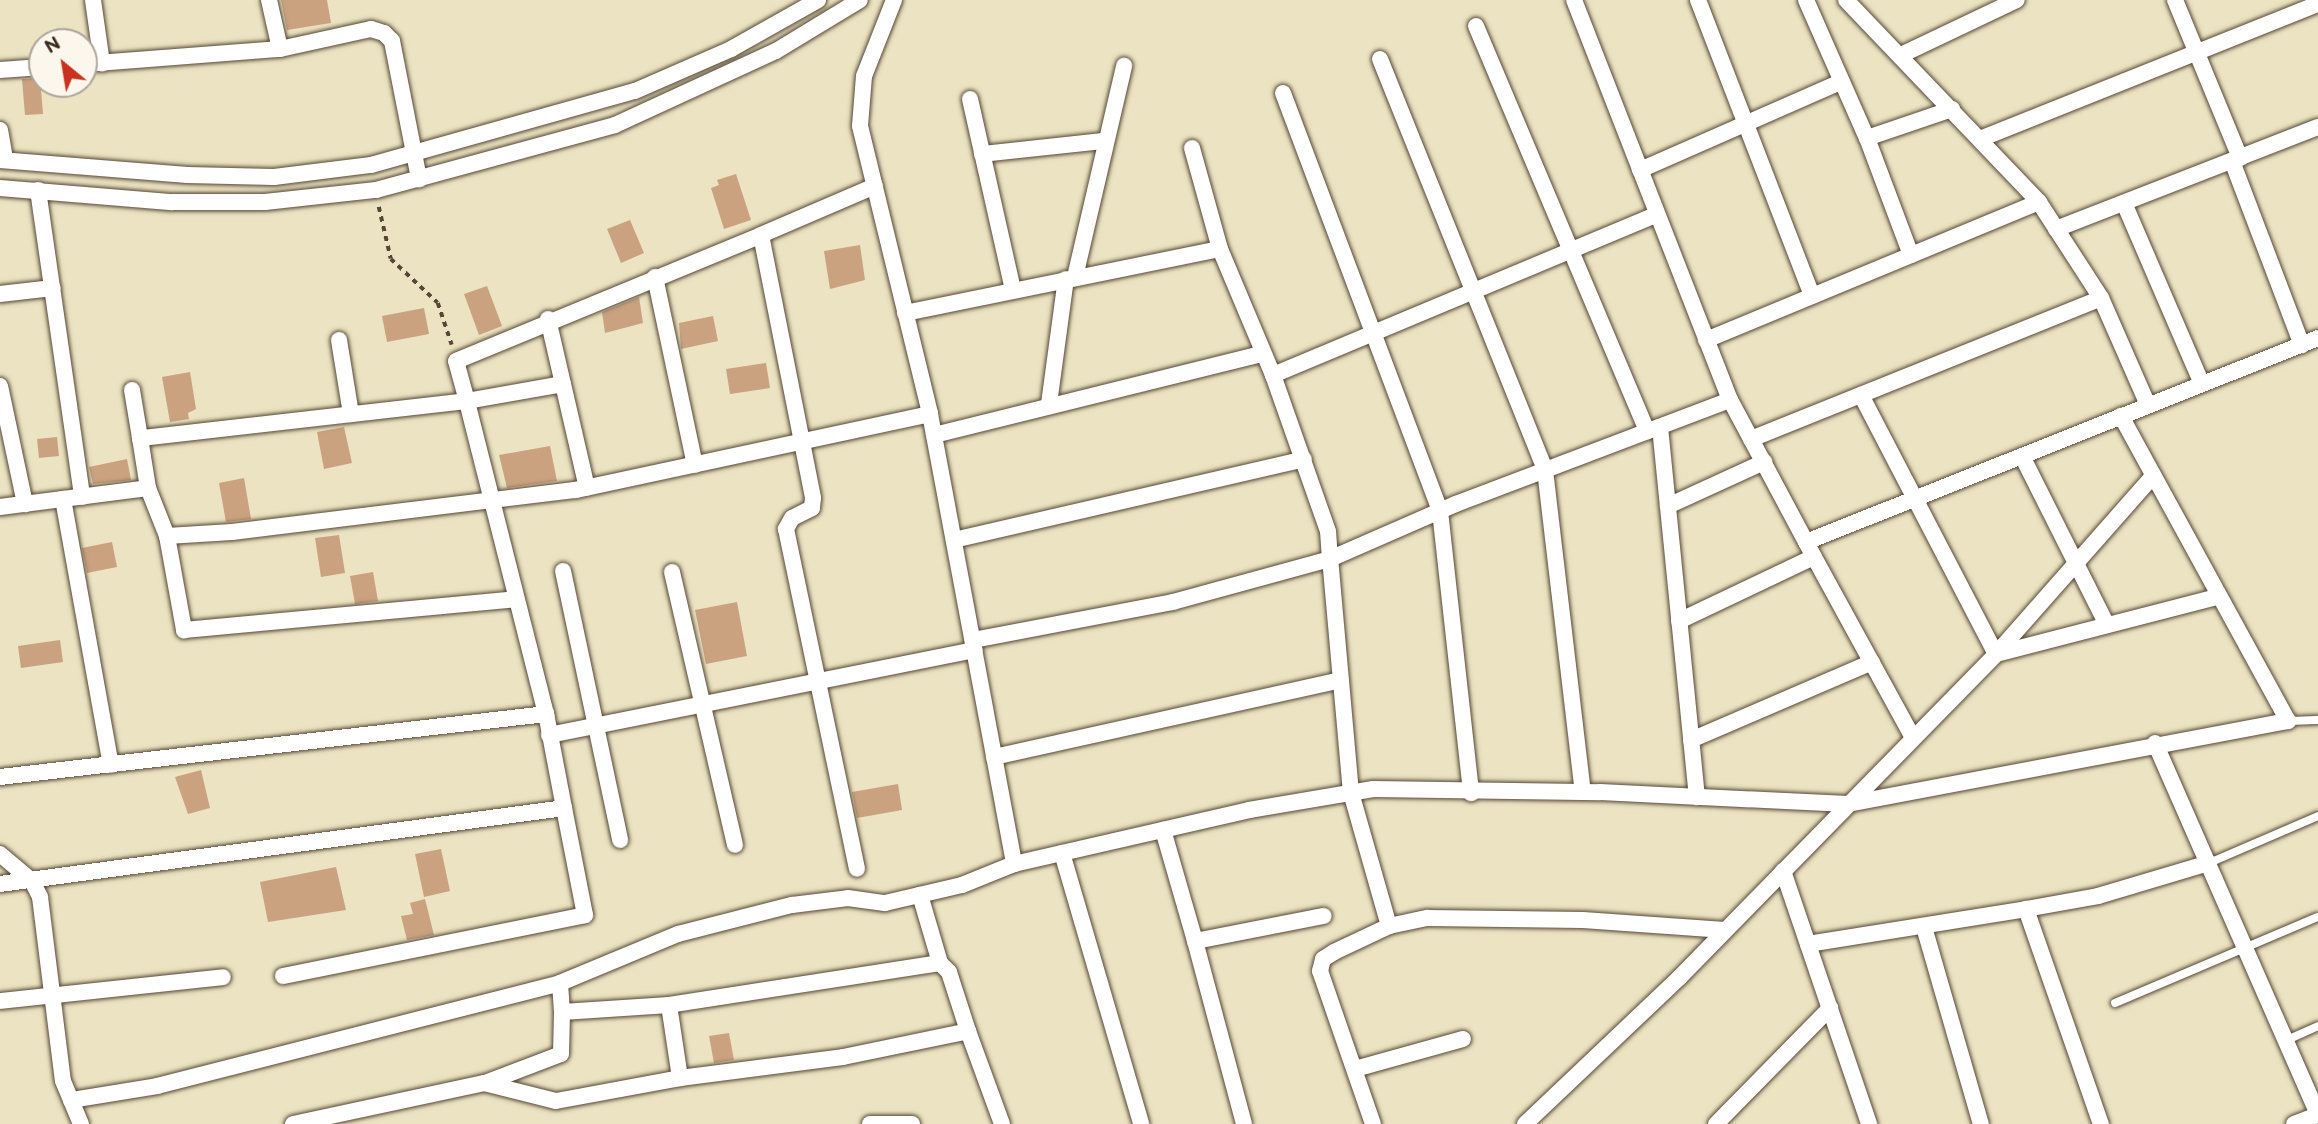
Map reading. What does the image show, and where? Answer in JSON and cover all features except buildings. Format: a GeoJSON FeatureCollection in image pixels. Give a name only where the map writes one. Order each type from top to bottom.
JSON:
{"type":"FeatureCollection","features":[{"type":"Feature","properties":{"kind":"street"},"geometry":{"type":"LineString","coordinates":[[93,0],[102,63]]}},
{"type":"Feature","properties":{"kind":"street"},"geometry":{"type":"LineString","coordinates":[[269,0],[280,48]]}},
{"type":"Feature","properties":{"kind":"street"},"geometry":{"type":"LineString","coordinates":[[0,130],[3,160],[187,175],[274,177],[371,165],[635,91],[731,49],[818,0]]}},
{"type":"Feature","properties":{"kind":"street"},"geometry":{"type":"LineString","coordinates":[[0,188],[172,202],[265,202],[376,190],[615,125],[776,51],[860,0]]}},
{"type":"Feature","properties":{"kind":"street"},"geometry":{"type":"LineString","coordinates":[[894,0],[864,76],[860,126],[930,414],[1014,864]]}},
{"type":"Feature","properties":{"kind":"street"},"geometry":{"type":"LineString","coordinates":[[1574,0],[1730,400],[1913,738]]}},
{"type":"Feature","properties":{"kind":"street"},"geometry":{"type":"LineString","coordinates":[[1699,0],[1812,296]]}},
{"type":"Feature","properties":{"kind":"street"},"geometry":{"type":"LineString","coordinates":[[1806,0],[1867,138],[1911,255]]}},
{"type":"Feature","properties":{"kind":"street"},"geometry":{"type":"LineString","coordinates":[[1846,0],[2039,202],[2101,298],[2148,405]]}},
{"type":"Feature","properties":{"kind":"street"},"geometry":{"type":"LineString","coordinates":[[1901,55],[2017,0]]}},
{"type":"Feature","properties":{"kind":"street"},"geometry":{"type":"LineString","coordinates":[[2175,0],[2302,345]]}},
{"type":"Feature","properties":{"kind":"street"},"geometry":{"type":"LineString","coordinates":[[1980,139],[2318,4]]}},
{"type":"Feature","properties":{"kind":"street"},"geometry":{"type":"LineString","coordinates":[[1476,26],[1570,251],[1654,429],[1668,506],[1697,797]]}},
{"type":"Feature","properties":{"kind":"street"},"geometry":{"type":"LineString","coordinates":[[98,63],[280,48],[371,29],[384,33],[392,41],[419,179]]}},
{"type":"Feature","properties":{"kind":"street"},"geometry":{"type":"LineString","coordinates":[[1380,59],[1545,470],[1583,792]]}},
{"type":"Feature","properties":{"kind":"street"},"geometry":{"type":"LineString","coordinates":[[1049,404],[1070,278],[1124,66]]}},
{"type":"Feature","properties":{"kind":"street"},"geometry":{"type":"LineString","coordinates":[[0,70],[28,68]]}},
{"type":"Feature","properties":{"kind":"street"},"geometry":{"type":"LineString","coordinates":[[1640,170],[1840,82]]}},
{"type":"Feature","properties":{"kind":"street"},"geometry":{"type":"LineString","coordinates":[[1283,93],[1440,511],[1471,793]]}},
{"type":"Feature","properties":{"kind":"street"},"geometry":{"type":"LineString","coordinates":[[970,99],[1013,290]]}},
{"type":"Feature","properties":{"kind":"street"},"geometry":{"type":"LineString","coordinates":[[1867,138],[1952,109]]}},
{"type":"Feature","properties":{"kind":"street"},"geometry":{"type":"LineString","coordinates":[[2056,229],[2318,127]]}},
{"type":"Feature","properties":{"kind":"street"},"geometry":{"type":"LineString","coordinates":[[982,154],[1104,141]]}},
{"type":"Feature","properties":{"kind":"street"},"geometry":{"type":"LineString","coordinates":[[1192,148],[1220,249],[1261,354],[1273,375],[1328,531],[1351,793],[1389,926]]}},
{"type":"Feature","properties":{"kind":"street"},"geometry":{"type":"LineString","coordinates":[[283,976],[585,915],[546,714],[456,361],[548,319],[761,235],[875,186]]}},
{"type":"Feature","properties":{"kind":"street"},"geometry":{"type":"LineString","coordinates":[[38,190],[82,497]]}},
{"type":"Feature","properties":{"kind":"street"},"geometry":{"type":"LineString","coordinates":[[1706,340],[2039,202]]}},
{"type":"Feature","properties":{"kind":"street"},"geometry":{"type":"LineString","coordinates":[[2124,203],[2202,384]]}},
{"type":"Feature","properties":{"kind":"street"},"geometry":{"type":"LineString","coordinates":[[1273,375],[1472,288],[1657,214]]}},
{"type":"Feature","properties":{"kind":"street"},"geometry":{"type":"LineString","coordinates":[[761,235],[806,441],[812,508],[792,518],[786,529],[857,869]]}},
{"type":"Feature","properties":{"kind":"street"},"geometry":{"type":"LineString","coordinates":[[905,313],[1220,249]]}},
{"type":"Feature","properties":{"kind":"street"},"geometry":{"type":"LineString","coordinates":[[655,277],[695,465]]}},
{"type":"Feature","properties":{"kind":"street"},"geometry":{"type":"LineString","coordinates":[[0,294],[53,288]]}},
{"type":"Feature","properties":{"kind":"street"},"geometry":{"type":"LineString","coordinates":[[1751,439],[2101,298]]}},
{"type":"Feature","properties":{"kind":"street"},"geometry":{"type":"LineString","coordinates":[[548,319],[587,488]]}},
{"type":"Feature","properties":{"kind":"street"},"geometry":{"type":"LineString","coordinates":[[1679,621],[1810,549],[1917,498],[2318,338]]}},
{"type":"Feature","properties":{"kind":"street"},"geometry":{"type":"LineString","coordinates":[[339,341],[351,414]]}},
{"type":"Feature","properties":{"kind":"street"},"geometry":{"type":"LineString","coordinates":[[934,435],[1049,404],[1261,354]]}},
{"type":"Feature","properties":{"kind":"street"},"geometry":{"type":"LineString","coordinates":[[140,438],[467,401],[563,384]]}},
{"type":"Feature","properties":{"kind":"street"},"geometry":{"type":"LineString","coordinates":[[0,386],[24,504]]}},
{"type":"Feature","properties":{"kind":"street"},"geometry":{"type":"LineString","coordinates":[[132,390],[148,488],[167,536],[184,631],[516,598]]}},
{"type":"Feature","properties":{"kind":"street"},"geometry":{"type":"LineString","coordinates":[[1861,395],[1996,654]]}},
{"type":"Feature","properties":{"kind":"street"},"geometry":{"type":"LineString","coordinates":[[549,735],[816,682],[1173,601],[1330,559],[1440,511],[1730,400]]}},
{"type":"Feature","properties":{"kind":"street"},"geometry":{"type":"LineString","coordinates":[[167,536],[232,532],[587,488],[930,414]]}},
{"type":"Feature","properties":{"kind":"street"},"geometry":{"type":"LineString","coordinates":[[71,1100],[157,1086],[560,983],[678,934],[792,905],[848,898],[885,903],[962,885],[1014,864],[1163,830],[1373,789],[1471,793],[1583,792],[1848,804],[2155,743],[2288,721],[2216,597],[2121,416]]}},
{"type":"Feature","properties":{"kind":"street"},"geometry":{"type":"LineString","coordinates":[[2022,456],[2074,565],[2107,625]]}},
{"type":"Feature","properties":{"kind":"street"},"geometry":{"type":"LineString","coordinates":[[954,540],[1304,459]]}},
{"type":"Feature","properties":{"kind":"street"},"geometry":{"type":"LineString","coordinates":[[1668,506],[1764,462]]}},
{"type":"Feature","properties":{"kind":"street"},"geometry":{"type":"LineString","coordinates":[[1525,1124],[1725,930],[1996,654],[2152,477]]}},
{"type":"Feature","properties":{"kind":"street"},"geometry":{"type":"LineString","coordinates":[[0,508],[148,488]]}},
{"type":"Feature","properties":{"kind":"street"},"geometry":{"type":"LineString","coordinates":[[63,499],[110,765]]}},
{"type":"Feature","properties":{"kind":"street"},"geometry":{"type":"LineString","coordinates":[[563,571],[620,840]]}},
{"type":"Feature","properties":{"kind":"street"},"geometry":{"type":"LineString","coordinates":[[672,572],[735,845]]}},
{"type":"Feature","properties":{"kind":"street"},"geometry":{"type":"LineString","coordinates":[[1996,654],[2216,597]]}},
{"type":"Feature","properties":{"kind":"street"},"geometry":{"type":"LineString","coordinates":[[1691,740],[1872,662]]}},
{"type":"Feature","properties":{"kind":"street"},"geometry":{"type":"LineString","coordinates":[[994,757],[1340,680]]}},
{"type":"Feature","properties":{"kind":"street"},"geometry":{"type":"LineString","coordinates":[[0,777],[546,714]]}},
{"type":"Feature","properties":{"kind":"street"},"geometry":{"type":"LineString","coordinates":[[2155,743],[2318,1115],[2294,1124]]}},
{"type":"Feature","properties":{"kind":"street"},"geometry":{"type":"LineString","coordinates":[[0,884],[564,808]]}},
{"type":"Feature","properties":{"kind":"street"},"geometry":{"type":"LineString","coordinates":[[1163,830],[1244,1124]]}},
{"type":"Feature","properties":{"kind":"street"},"geometry":{"type":"LineString","coordinates":[[0,853],[32,881],[40,897],[50,997],[63,1081],[81,1124]]}},
{"type":"Feature","properties":{"kind":"street"},"geometry":{"type":"LineString","coordinates":[[1062,853],[1141,1124]]}},
{"type":"Feature","properties":{"kind":"street"},"geometry":{"type":"LineString","coordinates":[[1808,944],[1924,927],[2098,896],[2208,863]]}},
{"type":"Feature","properties":{"kind":"street"},"geometry":{"type":"LineString","coordinates":[[1783,871],[1869,1124]]}},
{"type":"Feature","properties":{"kind":"street"},"geometry":{"type":"LineString","coordinates":[[920,895],[940,963],[949,972],[1002,1124]]}},
{"type":"Feature","properties":{"kind":"street"},"geometry":{"type":"LineString","coordinates":[[2026,909],[2101,1124]]}},
{"type":"Feature","properties":{"kind":"street"},"geometry":{"type":"LineString","coordinates":[[1195,941],[1324,916]]}},
{"type":"Feature","properties":{"kind":"street"},"geometry":{"type":"LineString","coordinates":[[1373,1124],[1320,971],[1323,960],[1334,952],[1389,926],[1428,918],[1725,930]]}},
{"type":"Feature","properties":{"kind":"street"},"geometry":{"type":"LineString","coordinates":[[1924,927],[1981,1124]]}},
{"type":"Feature","properties":{"kind":"street"},"geometry":{"type":"LineString","coordinates":[[562,1013],[669,1004],[940,963]]}},
{"type":"Feature","properties":{"kind":"street"},"geometry":{"type":"LineString","coordinates":[[0,1001],[223,977]]}},
{"type":"Feature","properties":{"kind":"street"},"geometry":{"type":"LineString","coordinates":[[292,1124],[316,1122],[484,1083],[561,1054],[560,983]]}},
{"type":"Feature","properties":{"kind":"street"},"geometry":{"type":"LineString","coordinates":[[669,1004],[680,1078]]}},
{"type":"Feature","properties":{"kind":"street"},"geometry":{"type":"LineString","coordinates":[[1716,1124],[1830,1008]]}},
{"type":"Feature","properties":{"kind":"street"},"geometry":{"type":"LineString","coordinates":[[484,1083],[556,1101],[680,1078],[843,1057],[968,1031]]}},
{"type":"Feature","properties":{"kind":"street"},"geometry":{"type":"LineString","coordinates":[[1355,1069],[1463,1039]]}},
{"type":"Feature","properties":{"kind":"street"},"geometry":{"type":"LineString","coordinates":[[870,1124],[912,1124]]}},
{"type":"Feature","properties":{"kind":"lane"},"geometry":{"type":"LineString","coordinates":[[2288,721],[2318,720]]}},
{"type":"Feature","properties":{"kind":"lane"},"geometry":{"type":"LineString","coordinates":[[2208,863],[2318,816]]}},
{"type":"Feature","properties":{"kind":"lane"},"geometry":{"type":"LineString","coordinates":[[2115,1003],[2318,917]]}},
{"type":"Feature","properties":{"kind":"lane"},"geometry":{"type":"LineString","coordinates":[[2287,1040],[2318,1026]]}},
{"type":"Feature","properties":{"kind":"path"},"geometry":{"type":"LineString","coordinates":[[376,190],[391,260],[438,303],[456,361]]}}]}
